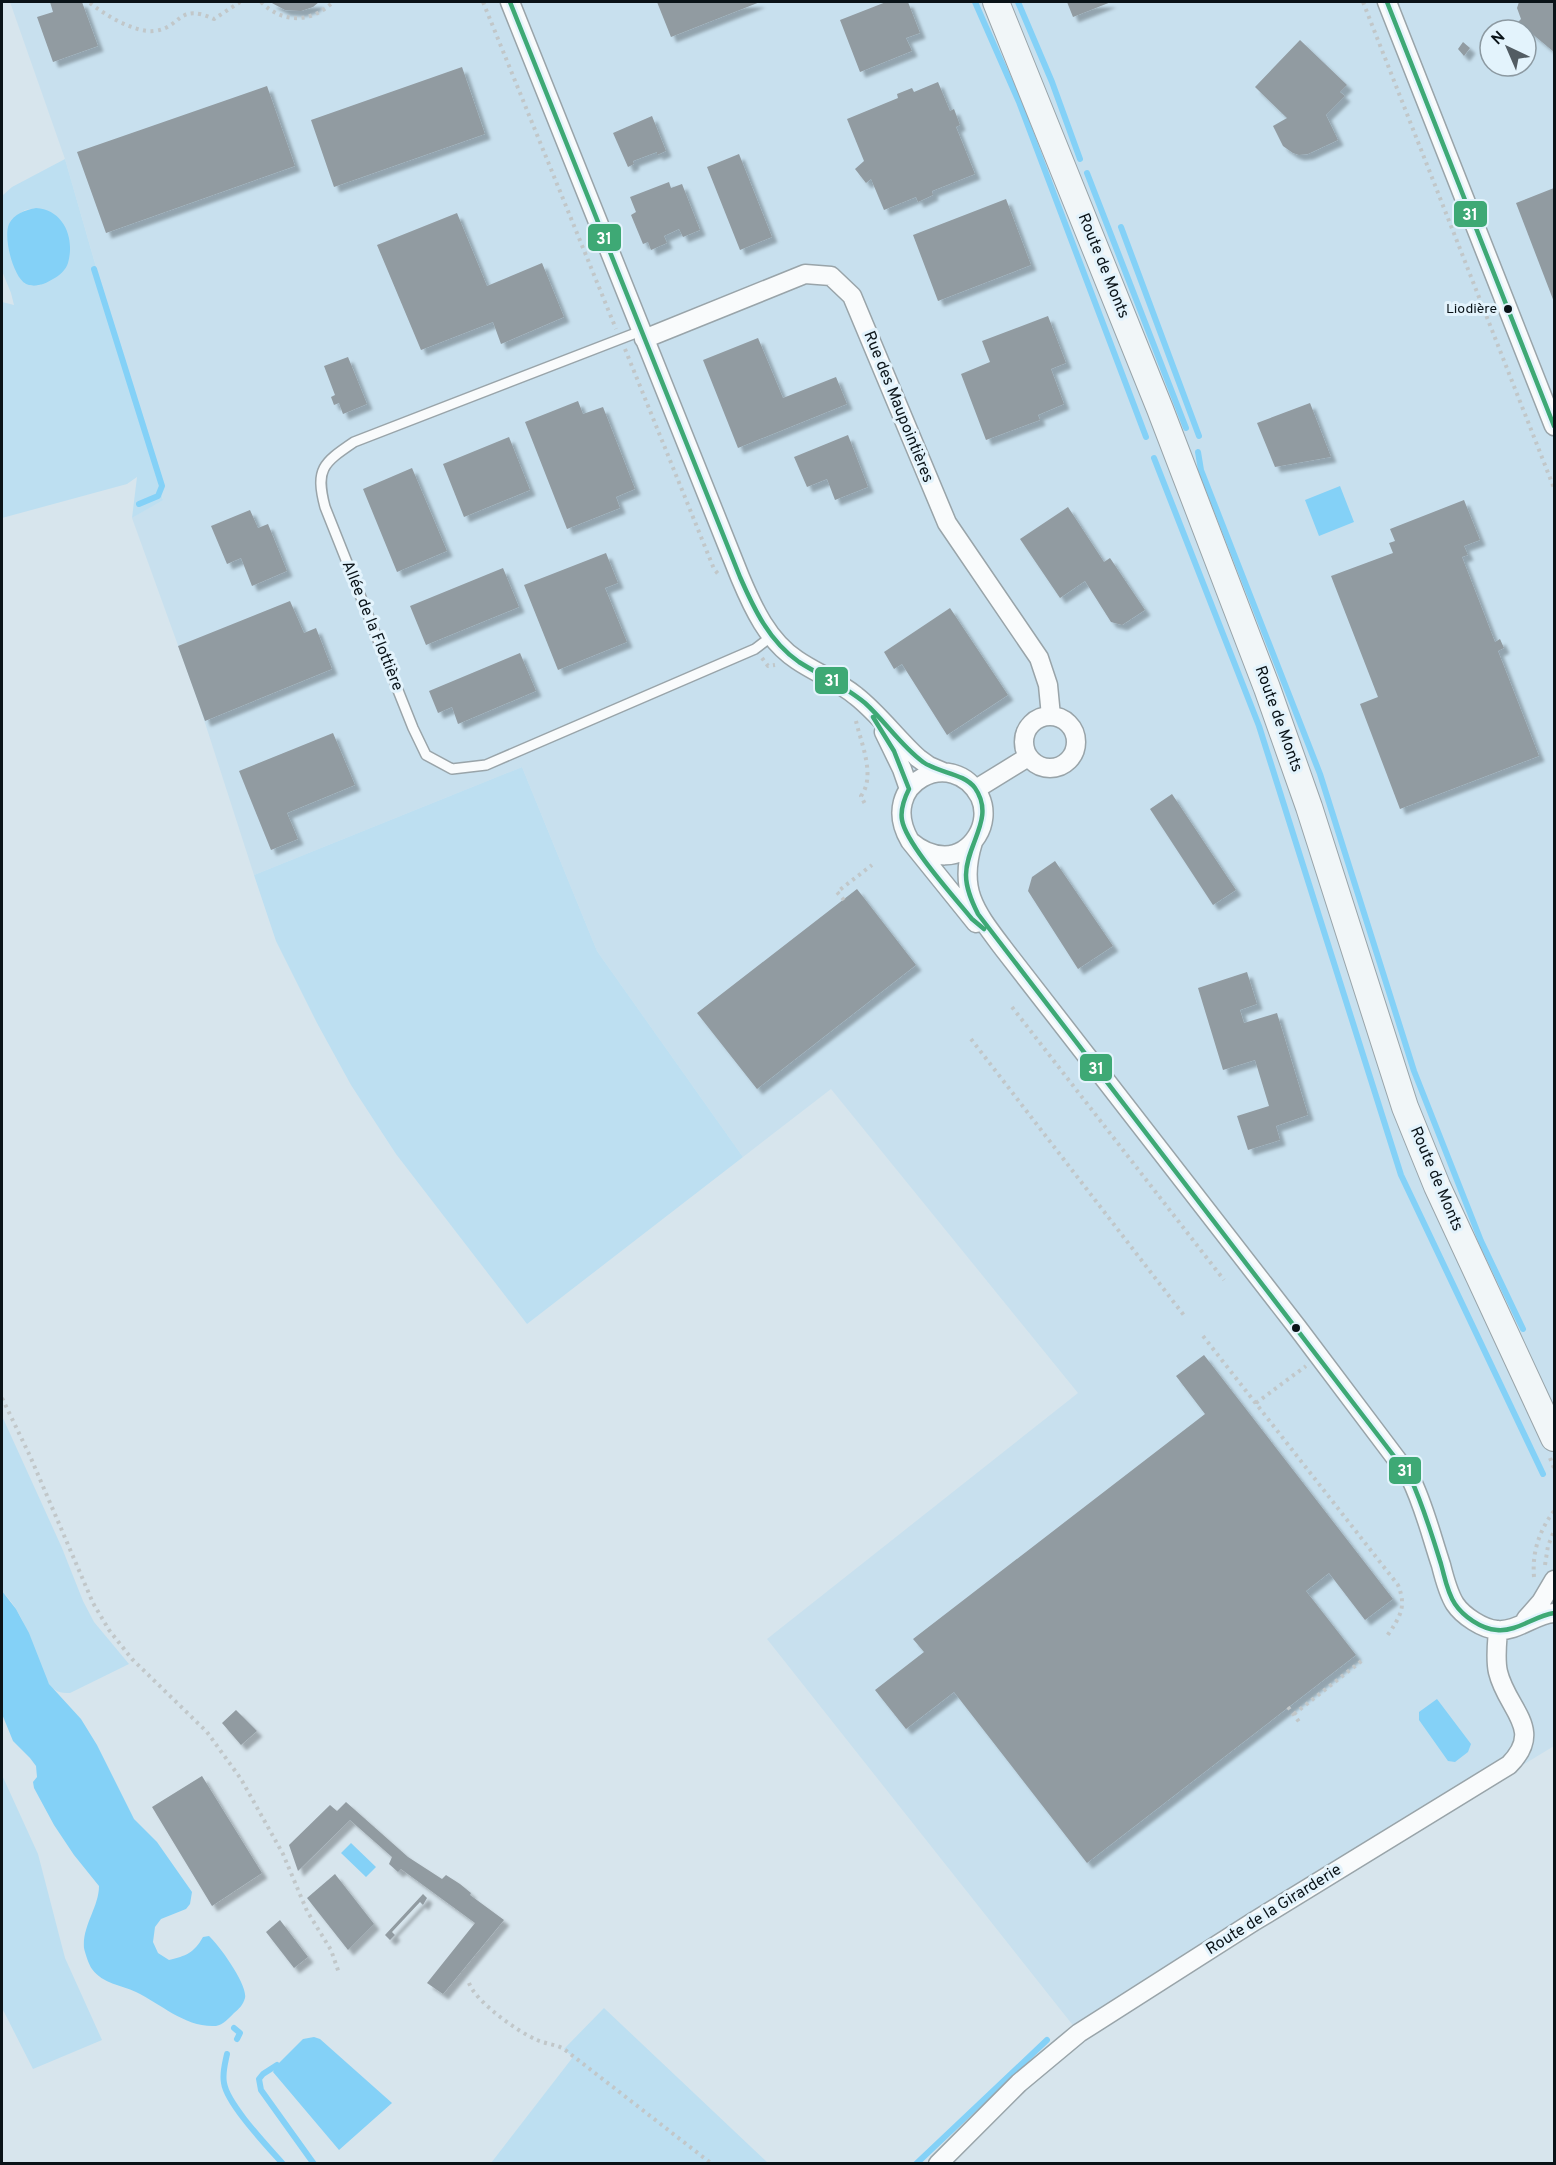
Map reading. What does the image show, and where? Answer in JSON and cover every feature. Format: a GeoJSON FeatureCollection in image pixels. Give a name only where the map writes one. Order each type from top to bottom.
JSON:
{"type":"FeatureCollection","features":[{"type":"Feature","properties":{"kind":"main road","name":"Route de Monts"},"geometry":{"type":"LineString","coordinates":[[996,2],[1160,409],[1267,688],[1309,807],[1405,1107],[1437,1186],[1554,1438]]}},
{"type":"Feature","properties":{"kind":"street"},"geometry":{"type":"LineString","coordinates":[[510,2],[751,603],[772,636],[794,659],[843,686],[858,697],[918,758],[929,766],[955,774],[967,780],[976,789],[982,802],[984,816],[981,830],[973,842],[962,851],[948,856],[934,855],[921,850],[910,841]]}},
{"type":"Feature","properties":{"kind":"street"},"geometry":{"type":"LineString","coordinates":[[1387,2],[1554,426]]}},
{"type":"Feature","properties":{"kind":"street","name":"Rue des Maupointières"},"geometry":{"type":"LineString","coordinates":[[643,335],[805,274],[831,276],[852,296],[947,523],[1039,658],[1048,685],[1051,716]]}},
{"type":"Feature","properties":{"kind":"street"},"geometry":{"type":"LineString","coordinates":[[858,697],[882,728],[909,789]]}},
{"type":"Feature","properties":{"kind":"street"},"geometry":{"type":"LineString","coordinates":[[1051,716],[1059,718],[1072,729],[1076,738],[1076,747],[1064,764],[1051,768],[1042,767],[1028,757],[1025,750],[1025,734],[1035,720],[1051,716]]}},
{"type":"Feature","properties":{"kind":"street"},"geometry":{"type":"LineString","coordinates":[[976,789],[1028,757]]}},
{"type":"Feature","properties":{"kind":"street"},"geometry":{"type":"LineString","coordinates":[[943,772],[919,779],[909,789],[902,801],[900,815],[903,829],[972,919],[995,937]]}},
{"type":"Feature","properties":{"kind":"street"},"geometry":{"type":"LineString","coordinates":[[973,842],[967,865],[968,887],[977,910],[995,937],[1410,1477],[1421,1501],[1448,1590],[1455,1604],[1475,1621],[1498,1630],[1547,1613],[1554,1613]]}},
{"type":"Feature","properties":{"kind":"street"},"geometry":{"type":"LineString","coordinates":[[1520,1624],[1541,1602],[1554,1580]]}},
{"type":"Feature","properties":{"kind":"street","name":"Route de la Girarderie"},"geometry":{"type":"LineString","coordinates":[[938,2163],[1019,2083],[1079,2033],[1253,1922],[1509,1765],[1523,1747],[1525,1737],[1523,1726],[1498,1672],[1496,1657],[1498,1630]]}},
{"type":"Feature","properties":{"kind":"lane","name":"Allée de la Flottière"},"geometry":{"type":"LineString","coordinates":[[643,335],[354,442],[327,460],[319,485],[325,507],[413,728],[426,755],[452,769],[486,765],[755,649],[772,636]]}},
{"type":"Feature","properties":{"kind":"path"},"geometry":{"type":"LineString","coordinates":[[90,3],[106,16],[153,32],[193,12],[214,19],[240,2]]}},
{"type":"Feature","properties":{"kind":"path"},"geometry":{"type":"LineString","coordinates":[[261,2],[276,14],[292,20],[311,17],[333,2]]}},
{"type":"Feature","properties":{"kind":"path"},"geometry":{"type":"LineString","coordinates":[[1363,2],[1554,488]]}},
{"type":"Feature","properties":{"kind":"path"},"geometry":{"type":"LineString","coordinates":[[843,900],[837,892],[872,865]]}},
{"type":"Feature","properties":{"kind":"path"},"geometry":{"type":"LineString","coordinates":[[1012,1007],[1224,1280]]}},
{"type":"Feature","properties":{"kind":"path"},"geometry":{"type":"LineString","coordinates":[[971,1039],[1186,1318]]}},
{"type":"Feature","properties":{"kind":"path"},"geometry":{"type":"LineString","coordinates":[[1203,1336],[1398,1586],[1403,1605],[1395,1625],[1387,1636]]}},
{"type":"Feature","properties":{"kind":"path"},"geometry":{"type":"LineString","coordinates":[[1257,1403],[1319,1357]]}},
{"type":"Feature","properties":{"kind":"path"},"geometry":{"type":"LineString","coordinates":[[2,1398],[30,1456],[93,1603],[132,1659],[207,1732],[241,1779],[283,1854],[308,1911],[331,1950],[339,1973]]}},
{"type":"Feature","properties":{"kind":"path"},"geometry":{"type":"LineString","coordinates":[[1535,1582],[1533,1561],[1535,1547],[1554,1511]]}},
{"type":"Feature","properties":{"kind":"path"},"geometry":{"type":"LineString","coordinates":[[1294,1714],[1364,1659]]}},
{"type":"Feature","properties":{"kind":"path"},"geometry":{"type":"LineString","coordinates":[[1288,1707],[1300,1723]]}},
{"type":"Feature","properties":{"kind":"path"},"geometry":{"type":"LineString","coordinates":[[469,1983],[476,1996],[500,2016],[538,2040],[564,2049],[712,2163]]}},
{"type":"Feature","properties":{"kind":"shaded area"},"geometry":{"type":"Polygon","coordinates":[[[10,2],[1554,2],[1554,1746],[1079,2033],[767,1639],[1078,1393],[831,1089],[743,1157],[597,951],[522,767],[254,875],[197,698],[132,518],[163,499],[65,159],[10,2]]]}},
{"type":"Feature","properties":{"kind":"shaded area"},"geometry":{"type":"Polygon","coordinates":[[[65,159],[163,500],[132,518],[137,477],[127,484],[2,518],[2,302],[14,305],[2,271],[2,196],[12,187],[65,159]],[[36,208],[25,210],[15,217],[24,283],[31,286],[41,285],[36,208]]]}},
{"type":"Feature","properties":{"kind":"shaded area"},"geometry":{"type":"Polygon","coordinates":[[[522,767],[597,951],[743,1157],[527,1324],[396,1154],[351,1085],[276,941],[254,875],[522,767]]]}},
{"type":"Feature","properties":{"kind":"shaded area"},"geometry":{"type":"Polygon","coordinates":[[[2,1416],[62,1548],[83,1601],[94,1622],[129,1664],[70,1693],[58,1692],[49,1684],[25,1625],[12,1602],[2,1591],[2,1416]]]}},
{"type":"Feature","properties":{"kind":"shaded area"},"geometry":{"type":"Polygon","coordinates":[[[2,1775],[38,1854],[65,1958],[102,2040],[33,2069],[2,2008],[2,1775]]]}},
{"type":"Feature","properties":{"kind":"shaded area"},"geometry":{"type":"Polygon","coordinates":[[[604,2008],[768,2163],[491,2163],[573,2057],[564,2049],[604,2008]]]}},
{"type":"Feature","properties":{"kind":"water"},"geometry":{"type":"Polygon","coordinates":[[[36,208],[54,214],[60,220],[68,235],[70,254],[67,266],[60,274],[47,282],[33,286],[26,284],[17,274],[10,256],[7,230],[17,215],[36,208]]]}},
{"type":"Feature","properties":{"kind":"water"},"geometry":{"type":"Polygon","coordinates":[[[1340,486],[1354,522],[1319,536],[1305,500],[1340,486]]]}},
{"type":"Feature","properties":{"kind":"water"},"geometry":{"type":"Polygon","coordinates":[[[2,1591],[16,1609],[29,1633],[49,1684],[81,1719],[97,1745],[134,1819],[157,1842],[192,1892],[190,1904],[186,1909],[161,1919],[155,1927],[153,1942],[158,1953],[169,1960],[180,1957],[193,1950],[203,1937],[209,1936],[238,1975],[245,1998],[239,2008],[221,2024],[205,2026],[184,2019],[136,1992],[101,1978],[91,1967],[87,1959],[84,1940],[99,1886],[54,1825],[34,1788],[33,1782],[37,1777],[36,1766],[13,1741],[2,1714],[2,1591]]]}},
{"type":"Feature","properties":{"kind":"water"},"geometry":{"type":"Polygon","coordinates":[[[1437,1699],[1471,1744],[1468,1752],[1455,1762],[1448,1761],[1419,1720],[1419,1712],[1437,1699]]]}},
{"type":"Feature","properties":{"kind":"water"},"geometry":{"type":"Polygon","coordinates":[[[351,1843],[376,1867],[366,1877],[341,1853],[351,1843]]]}},
{"type":"Feature","properties":{"kind":"water"},"geometry":{"type":"Polygon","coordinates":[[[314,2037],[320,2039],[392,2103],[339,2150],[273,2072],[303,2039],[314,2037]]]}},
{"type":"Feature","properties":{"kind":"building"},"geometry":{"type":"Polygon","coordinates":[[[50,2],[82,2],[98,46],[53,62],[37,17],[53,12],[50,2]]]}},
{"type":"Feature","properties":{"kind":"building"},"geometry":{"type":"Polygon","coordinates":[[[270,2],[319,2],[301,11],[285,10],[270,2]]]}},
{"type":"Feature","properties":{"kind":"building"},"geometry":{"type":"Polygon","coordinates":[[[657,2],[760,2],[671,37],[657,2]]]}},
{"type":"Feature","properties":{"kind":"building"},"geometry":{"type":"Polygon","coordinates":[[[886,2],[908,2],[920,33],[906,38],[912,51],[860,72],[840,20],[886,2]]]}},
{"type":"Feature","properties":{"kind":"building"},"geometry":{"type":"Polygon","coordinates":[[[1067,2],[1111,2],[1073,17],[1067,2]]]}},
{"type":"Feature","properties":{"kind":"building"},"geometry":{"type":"Polygon","coordinates":[[[1519,2],[1554,2],[1554,52],[1538,39],[1538,18],[1521,18],[1517,8],[1519,2]]]}},
{"type":"Feature","properties":{"kind":"building"},"geometry":{"type":"Polygon","coordinates":[[[1300,40],[1347,85],[1340,92],[1345,96],[1326,115],[1338,140],[1308,154],[1299,155],[1283,146],[1273,126],[1287,118],[1255,87],[1300,40]]]}},
{"type":"Feature","properties":{"kind":"building"},"geometry":{"type":"Polygon","coordinates":[[[1463,42],[1470,48],[1464,56],[1458,49],[1463,42]]]}},
{"type":"Feature","properties":{"kind":"building"},"geometry":{"type":"Polygon","coordinates":[[[462,67],[485,134],[334,187],[311,120],[462,67]]]}},
{"type":"Feature","properties":{"kind":"building"},"geometry":{"type":"Polygon","coordinates":[[[938,82],[950,111],[954,109],[960,125],[956,127],[975,174],[932,191],[933,195],[918,202],[916,197],[884,210],[871,179],[866,183],[855,169],[864,161],[847,119],[898,98],[897,94],[912,88],[914,92],[938,82]]]}},
{"type":"Feature","properties":{"kind":"building"},"geometry":{"type":"Polygon","coordinates":[[[267,86],[295,166],[106,233],[77,152],[267,86]]]}},
{"type":"Feature","properties":{"kind":"building"},"geometry":{"type":"Polygon","coordinates":[[[652,116],[666,151],[633,161],[634,164],[628,167],[613,133],[652,116]]]}},
{"type":"Feature","properties":{"kind":"building"},"geometry":{"type":"Polygon","coordinates":[[[739,154],[772,237],[740,250],[707,167],[739,154]]]}},
{"type":"Feature","properties":{"kind":"building"},"geometry":{"type":"Polygon","coordinates":[[[669,182],[671,188],[682,184],[700,230],[683,237],[679,229],[664,236],[667,243],[651,250],[648,242],[643,244],[631,215],[636,212],[630,197],[669,182]]]}},
{"type":"Feature","properties":{"kind":"building"},"geometry":{"type":"Polygon","coordinates":[[[1554,188],[1554,302],[1516,203],[1554,188]]]}},
{"type":"Feature","properties":{"kind":"building"},"geometry":{"type":"Polygon","coordinates":[[[1006,199],[1031,265],[938,301],[913,235],[1006,199]]]}},
{"type":"Feature","properties":{"kind":"building"},"geometry":{"type":"Polygon","coordinates":[[[457,213],[487,286],[542,263],[564,317],[501,344],[493,322],[421,350],[377,245],[457,213]]]}},
{"type":"Feature","properties":{"kind":"building"},"geometry":{"type":"Polygon","coordinates":[[[1048,316],[1066,363],[1051,369],[1064,404],[1038,415],[1040,420],[986,440],[961,374],[990,362],[982,341],[1048,316]]]}},
{"type":"Feature","properties":{"kind":"building"},"geometry":{"type":"Polygon","coordinates":[[[758,338],[783,398],[836,377],[847,404],[738,448],[703,360],[758,338]]]}},
{"type":"Feature","properties":{"kind":"building"},"geometry":{"type":"Polygon","coordinates":[[[348,357],[367,404],[343,414],[339,403],[334,405],[331,397],[335,395],[324,366],[348,357]]]}},
{"type":"Feature","properties":{"kind":"building"},"geometry":{"type":"Polygon","coordinates":[[[578,401],[583,414],[603,407],[635,489],[616,497],[620,508],[567,529],[525,422],[578,401]]]}},
{"type":"Feature","properties":{"kind":"building"},"geometry":{"type":"Polygon","coordinates":[[[1310,403],[1331,457],[1275,467],[1257,423],[1310,403]]]}},
{"type":"Feature","properties":{"kind":"building"},"geometry":{"type":"Polygon","coordinates":[[[848,435],[868,487],[835,500],[827,479],[807,487],[794,457],[848,435]]]}},
{"type":"Feature","properties":{"kind":"building"},"geometry":{"type":"Polygon","coordinates":[[[509,437],[530,490],[464,517],[443,464],[509,437]]]}},
{"type":"Feature","properties":{"kind":"building"},"geometry":{"type":"Polygon","coordinates":[[[412,468],[447,551],[397,572],[363,489],[412,468]]]}},
{"type":"Feature","properties":{"kind":"building"},"geometry":{"type":"Polygon","coordinates":[[[1464,500],[1480,540],[1464,546],[1468,555],[1462,557],[1495,642],[1500,639],[1504,648],[1498,651],[1539,756],[1400,809],[1360,704],[1378,697],[1331,576],[1393,553],[1389,543],[1395,541],[1390,529],[1464,500]]]}},
{"type":"Feature","properties":{"kind":"building"},"geometry":{"type":"Polygon","coordinates":[[[1068,507],[1104,562],[1110,558],[1145,610],[1122,625],[1111,622],[1085,581],[1060,598],[1020,539],[1068,507]]]}},
{"type":"Feature","properties":{"kind":"building"},"geometry":{"type":"Polygon","coordinates":[[[250,510],[258,528],[268,524],[287,571],[252,586],[241,558],[227,564],[211,526],[250,510]]]}},
{"type":"Feature","properties":{"kind":"building"},"geometry":{"type":"Polygon","coordinates":[[[606,553],[618,583],[605,588],[627,642],[558,670],[524,585],[606,553]]]}},
{"type":"Feature","properties":{"kind":"building"},"geometry":{"type":"Polygon","coordinates":[[[503,568],[519,607],[426,645],[410,606],[503,568]]]}},
{"type":"Feature","properties":{"kind":"building"},"geometry":{"type":"Polygon","coordinates":[[[290,601],[304,633],[316,628],[332,669],[205,721],[178,646],[290,601]]]}},
{"type":"Feature","properties":{"kind":"building"},"geometry":{"type":"Polygon","coordinates":[[[950,608],[1008,695],[947,735],[902,664],[894,669],[884,652],[950,608]]]}},
{"type":"Feature","properties":{"kind":"building"},"geometry":{"type":"Polygon","coordinates":[[[520,653],[536,691],[458,724],[452,707],[438,713],[429,691],[520,653]]]}},
{"type":"Feature","properties":{"kind":"building"},"geometry":{"type":"Polygon","coordinates":[[[333,733],[355,785],[287,813],[298,839],[271,850],[239,771],[333,733]]]}},
{"type":"Feature","properties":{"kind":"building"},"geometry":{"type":"Polygon","coordinates":[[[1172,794],[1236,890],[1213,905],[1150,809],[1172,794]]]}},
{"type":"Feature","properties":{"kind":"building"},"geometry":{"type":"Polygon","coordinates":[[[1055,861],[1113,946],[1078,969],[1028,891],[1032,877],[1055,861]]]}},
{"type":"Feature","properties":{"kind":"building"},"geometry":{"type":"Polygon","coordinates":[[[857,889],[916,965],[757,1089],[697,1013],[857,889]]]}},
{"type":"Feature","properties":{"kind":"building"},"geometry":{"type":"Polygon","coordinates":[[[1247,972],[1257,1004],[1240,1010],[1244,1023],[1277,1013],[1308,1115],[1276,1126],[1280,1140],[1248,1150],[1237,1116],[1269,1106],[1255,1060],[1223,1070],[1198,988],[1247,972]]]}},
{"type":"Feature","properties":{"kind":"building"},"geometry":{"type":"Polygon","coordinates":[[[1204,1355],[1393,1599],[1365,1620],[1329,1573],[1306,1591],[1356,1655],[1087,1863],[954,1692],[906,1729],[875,1690],[924,1652],[913,1639],[1205,1414],[1176,1376],[1204,1355]]]}},
{"type":"Feature","properties":{"kind":"building"},"geometry":{"type":"Polygon","coordinates":[[[236,1710],[257,1731],[241,1745],[222,1723],[236,1710]]]}},
{"type":"Feature","properties":{"kind":"building"},"geometry":{"type":"Polygon","coordinates":[[[202,1776],[262,1873],[212,1906],[152,1807],[202,1776]]]}},
{"type":"Feature","properties":{"kind":"building"},"geometry":{"type":"Polygon","coordinates":[[[346,1802],[408,1857],[442,1879],[446,1875],[460,1884],[471,1893],[470,1895],[504,1920],[443,1994],[427,1983],[475,1923],[401,1869],[398,1872],[389,1864],[392,1857],[350,1820],[298,1871],[289,1845],[330,1805],[337,1811],[346,1802]]]}},
{"type":"Feature","properties":{"kind":"building"},"geometry":{"type":"Polygon","coordinates":[[[335,1874],[374,1924],[348,1950],[307,1898],[335,1874]]]}},
{"type":"Feature","properties":{"kind":"building"},"geometry":{"type":"Polygon","coordinates":[[[423,1894],[427,1898],[423,1905],[420,1902],[392,1932],[395,1935],[390,1940],[385,1935],[423,1894]]]}},
{"type":"Feature","properties":{"kind":"building"},"geometry":{"type":"Polygon","coordinates":[[[280,1920],[308,1957],[294,1968],[266,1932],[280,1920]]]}},
{"type":"Feature","properties":{"kind":"waterway"},"geometry":{"type":"LineString","coordinates":[[975,2],[1019,102],[1146,437]]}},
{"type":"Feature","properties":{"kind":"waterway"},"geometry":{"type":"LineString","coordinates":[[1018,2],[1052,82],[1080,159]]}},
{"type":"Feature","properties":{"kind":"waterway"},"geometry":{"type":"LineString","coordinates":[[1087,173],[1186,428]]}},
{"type":"Feature","properties":{"kind":"waterway"},"geometry":{"type":"LineString","coordinates":[[1121,227],[1199,436]]}},
{"type":"Feature","properties":{"kind":"waterway"},"geometry":{"type":"LineString","coordinates":[[94,269],[162,486],[158,496],[139,504]]}},
{"type":"Feature","properties":{"kind":"waterway"},"geometry":{"type":"LineString","coordinates":[[1198,452],[1201,470],[1320,774],[1414,1071],[1481,1241],[1523,1329]]}},
{"type":"Feature","properties":{"kind":"waterway"},"geometry":{"type":"LineString","coordinates":[[1154,458],[1259,726],[1401,1175],[1543,1474]]}},
{"type":"Feature","properties":{"kind":"waterway"},"geometry":{"type":"LineString","coordinates":[[234,2028],[240,2033],[237,2039]]}},
{"type":"Feature","properties":{"kind":"waterway"},"geometry":{"type":"LineString","coordinates":[[916,2164],[1047,2040]]}},
{"type":"Feature","properties":{"kind":"waterway"},"geometry":{"type":"LineString","coordinates":[[227,2054],[223,2076],[232,2102],[283,2164]]}},
{"type":"Feature","properties":{"kind":"waterway"},"geometry":{"type":"LineString","coordinates":[[277,2065],[259,2079],[261,2090],[314,2164]]}},
{"type":"Feature","properties":{"kind":"transit line","name":"31"},"geometry":{"type":"LineString","coordinates":[[510,2],[740,577],[763,624],[788,654],[865,703],[907,749],[923,762],[958,776],[975,788],[981,799],[981,821],[967,864],[966,880],[978,914],[1410,1477],[1427,1520],[1448,1590],[1458,1609],[1479,1624],[1497,1630],[1512,1629],[1554,1613]]}},
{"type":"Feature","properties":{"kind":"transit line","name":"31"},"geometry":{"type":"LineString","coordinates":[[1387,2],[1554,426]]}},
{"type":"Feature","properties":{"kind":"transit line","name":"31"},"geometry":{"type":"LineString","coordinates":[[873,717],[894,751],[909,789],[902,812],[905,830],[932,871],[972,919],[984,929]]}},
{"type":"Feature","properties":{"kind":"place","name":"Liodière"},"geometry":{"type":"Point","coordinates":[1508,309]}}]}
